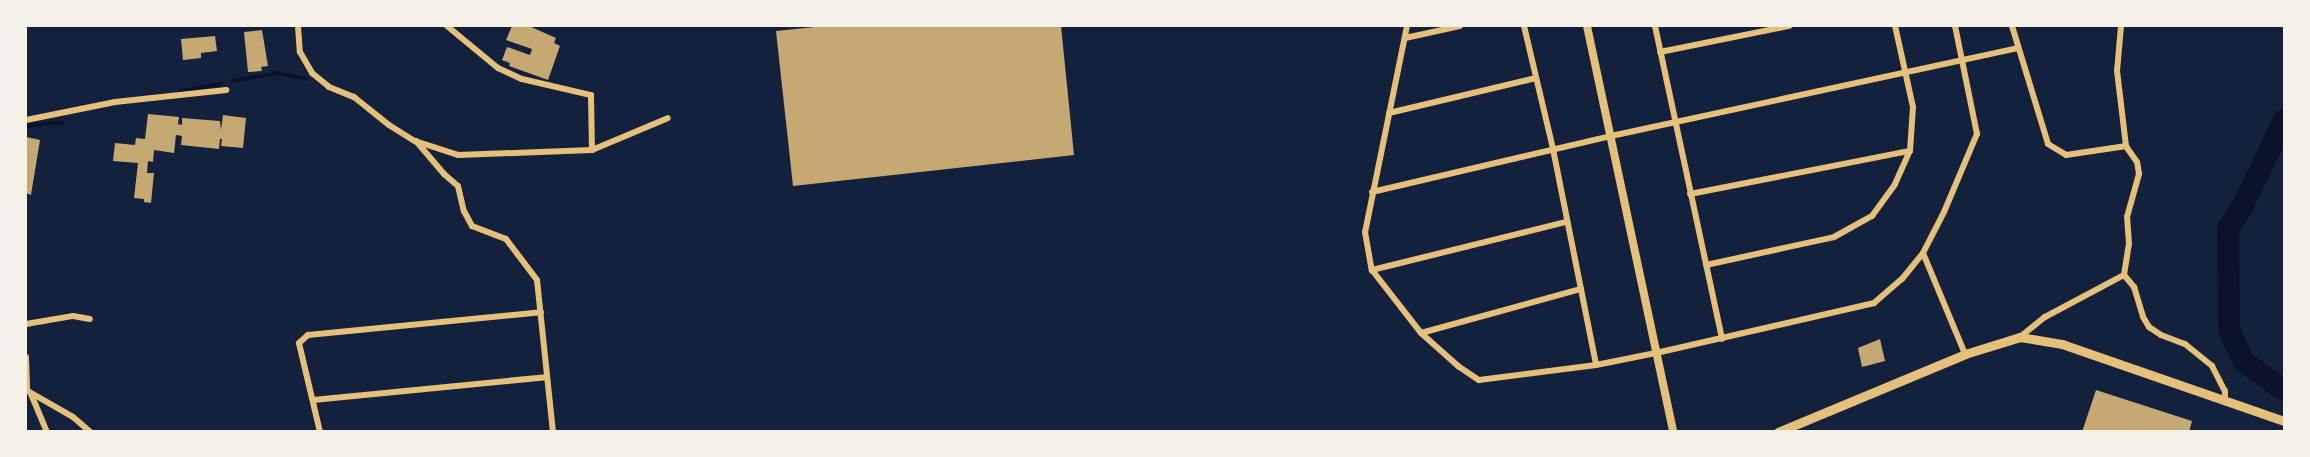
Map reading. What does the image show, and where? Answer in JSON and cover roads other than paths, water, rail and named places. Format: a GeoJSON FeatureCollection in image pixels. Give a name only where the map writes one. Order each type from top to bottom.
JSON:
{"type":"FeatureCollection","features":[{"type":"Feature","properties":{"kind":"main road"},"geometry":{"type":"LineString","coordinates":[[1778,432],[1965,354],[2020,337],[2062,344],[2284,421]]}},
{"type":"Feature","properties":{"kind":"street"},"geometry":{"type":"LineString","coordinates":[[298,26],[300,52],[312,73],[329,87],[362,102],[389,125],[415,141],[470,157],[592,150],[668,118]]}},
{"type":"Feature","properties":{"kind":"street"},"geometry":{"type":"LineString","coordinates":[[447,26],[498,68],[522,79],[591,95],[592,150]]}},
{"type":"Feature","properties":{"kind":"street"},"geometry":{"type":"LineString","coordinates":[[1407,26],[1365,232],[1372,270],[1421,333],[1458,366],[1479,380],[1596,364],[1656,353],[1874,303],[1902,279],[1923,253],[1948,203],[1977,134],[1955,26]]}},
{"type":"Feature","properties":{"kind":"street"},"geometry":{"type":"LineString","coordinates":[[1405,38],[1460,26]]}},
{"type":"Feature","properties":{"kind":"street"},"geometry":{"type":"LineString","coordinates":[[1524,26],[1553,149],[1596,364]]}},
{"type":"Feature","properties":{"kind":"street"},"geometry":{"type":"LineString","coordinates":[[1587,26],[1673,432]]}},
{"type":"Feature","properties":{"kind":"street"},"geometry":{"type":"LineString","coordinates":[[1655,26],[1722,339]]}},
{"type":"Feature","properties":{"kind":"street"},"geometry":{"type":"LineString","coordinates":[[1660,52],[1790,26]]}},
{"type":"Feature","properties":{"kind":"street"},"geometry":{"type":"LineString","coordinates":[[1706,265],[1834,237],[1872,216],[1895,184],[1910,151],[1913,107],[1895,26]]}},
{"type":"Feature","properties":{"kind":"street"},"geometry":{"type":"LineString","coordinates":[[2012,26],[2048,144],[2066,155],[2126,146]]}},
{"type":"Feature","properties":{"kind":"street"},"geometry":{"type":"LineString","coordinates":[[2121,26],[2116,71],[2126,146],[2138,162],[2139,174],[2127,217],[2129,244],[2124,274],[2134,287],[2143,317],[2149,327],[2161,335],[2185,344],[2212,366],[2225,391],[2225,400]]}},
{"type":"Feature","properties":{"kind":"street"},"geometry":{"type":"LineString","coordinates":[[1372,192],[1611,136],[2019,48]]}},
{"type":"Feature","properties":{"kind":"street"},"geometry":{"type":"LineString","coordinates":[[1389,113],[1536,78]]}},
{"type":"Feature","properties":{"kind":"street"},"geometry":{"type":"LineString","coordinates":[[26,120],[115,102],[226,90]]}},
{"type":"Feature","properties":{"kind":"street"},"geometry":{"type":"LineString","coordinates":[[415,141],[444,174],[458,186],[464,211],[472,225],[506,239],[532,271],[539,290],[553,432]]}},
{"type":"Feature","properties":{"kind":"street"},"geometry":{"type":"LineString","coordinates":[[1690,194],[1910,151]]}},
{"type":"Feature","properties":{"kind":"street"},"geometry":{"type":"LineString","coordinates":[[1372,270],[1566,222]]}},
{"type":"Feature","properties":{"kind":"street"},"geometry":{"type":"LineString","coordinates":[[1923,253],[1965,354]]}},
{"type":"Feature","properties":{"kind":"street"},"geometry":{"type":"LineString","coordinates":[[2020,337],[2045,318],[2124,274]]}},
{"type":"Feature","properties":{"kind":"street"},"geometry":{"type":"LineString","coordinates":[[1421,333],[1581,288]]}},
{"type":"Feature","properties":{"kind":"street"},"geometry":{"type":"LineString","coordinates":[[320,432],[299,343],[308,335],[541,312]]}},
{"type":"Feature","properties":{"kind":"street"},"geometry":{"type":"LineString","coordinates":[[26,324],[73,316],[90,319]]}},
{"type":"Feature","properties":{"kind":"street"},"geometry":{"type":"LineString","coordinates":[[26,357],[28,391],[47,432]]}},
{"type":"Feature","properties":{"kind":"street"},"geometry":{"type":"LineString","coordinates":[[313,400],[546,377]]}},
{"type":"Feature","properties":{"kind":"street"},"geometry":{"type":"LineString","coordinates":[[28,391],[73,417],[90,432]]}},
{"type":"Feature","properties":{"kind":"waterway"},"geometry":{"type":"LineString","coordinates":[[232,81],[278,73],[306,79]]}},
{"type":"Feature","properties":{"kind":"waterway"},"geometry":{"type":"LineString","coordinates":[[181,91],[220,84]]}},
{"type":"Feature","properties":{"kind":"waterway"},"geometry":{"type":"LineString","coordinates":[[2284,120],[2241,209],[2228,229],[2229,330],[2244,362],[2284,390]]}},
{"type":"Feature","properties":{"kind":"waterway"},"geometry":{"type":"LineString","coordinates":[[26,126],[62,122]]}}]}
